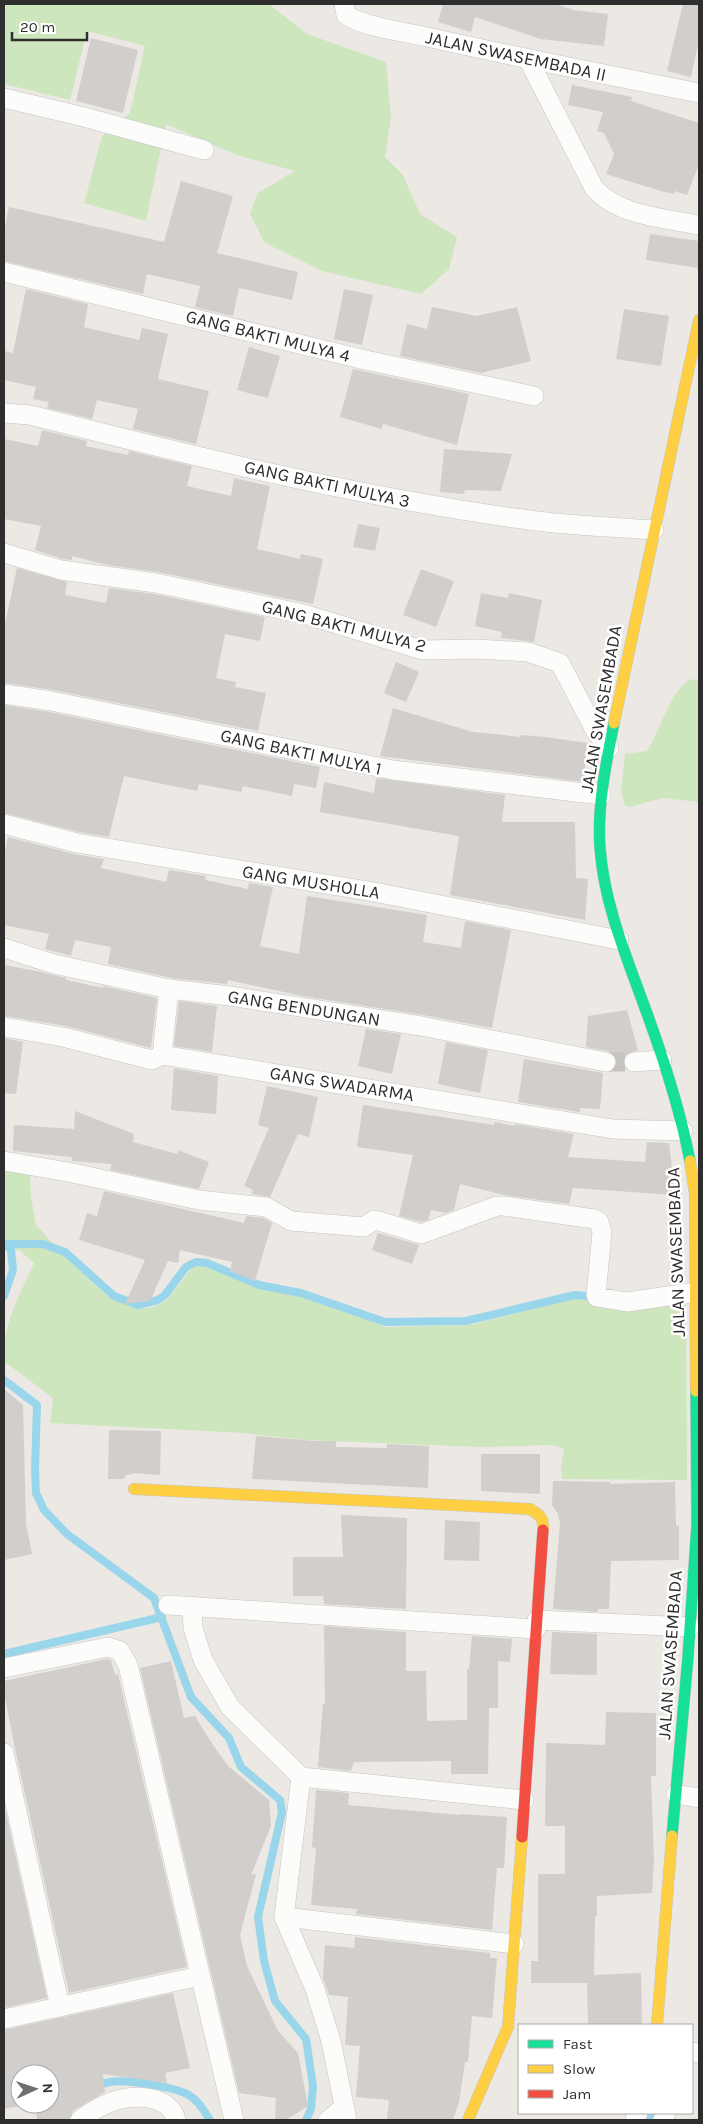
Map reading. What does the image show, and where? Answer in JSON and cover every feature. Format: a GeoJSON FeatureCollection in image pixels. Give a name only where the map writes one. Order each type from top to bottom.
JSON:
{"type":"FeatureCollection","features":[{"type":"Feature","properties":{"kind":"street","name":"JALAN SWASEMBADA II"},"geometry":{"type":"LineString","coordinates":[[344,4],[346,15],[352,19],[529,61],[699,93]]}},
{"type":"Feature","properties":{"kind":"street"},"geometry":{"type":"LineString","coordinates":[[529,61],[594,188],[604,199],[644,214],[699,225]]}},
{"type":"Feature","properties":{"kind":"street"},"geometry":{"type":"LineString","coordinates":[[4,98],[84,117],[204,150]]}},
{"type":"Feature","properties":{"kind":"street","name":"GANG BAKTI MULYA 4"},"geometry":{"type":"LineString","coordinates":[[4,272],[361,359],[534,396]]}},
{"type":"Feature","properties":{"kind":"street","name":"JALAN SWASEMBADA"},"geometry":{"type":"LineString","coordinates":[[657,2024],[676,1794],[694,1658],[690,1627],[698,1524],[694,1170],[662,1060],[619,940],[607,892],[600,846],[601,795],[609,748],[699,320]]}},
{"type":"Feature","properties":{"kind":"street","name":"GANG BAKTI MULYA 3"},"geometry":{"type":"LineString","coordinates":[[4,413],[30,415],[287,476],[410,502],[539,521],[654,530]]}},
{"type":"Feature","properties":{"kind":"street","name":"GANG BAKTI MULYA 2"},"geometry":{"type":"LineString","coordinates":[[4,553],[61,570],[156,583],[304,614],[422,650],[477,649],[528,652],[560,663],[596,732],[609,748]]}},
{"type":"Feature","properties":{"kind":"street","name":"GANG BAKTI MULYA 1"},"geometry":{"type":"LineString","coordinates":[[4,694],[51,701],[393,770],[601,795]]}},
{"type":"Feature","properties":{"kind":"street","name":"GANG MUSHOLLA"},"geometry":{"type":"LineString","coordinates":[[4,824],[77,843],[374,892],[619,940]]}},
{"type":"Feature","properties":{"kind":"street","name":"GANG BENDUNGAN"},"geometry":{"type":"LineString","coordinates":[[4,948],[54,964],[169,989],[230,996],[421,1026],[606,1062]]}},
{"type":"Feature","properties":{"kind":"street"},"geometry":{"type":"LineString","coordinates":[[162,1055],[169,989]]}},
{"type":"Feature","properties":{"kind":"street","name":"GANG SWADARMA"},"geometry":{"type":"LineString","coordinates":[[4,1027],[63,1037],[152,1060],[162,1055],[614,1130],[683,1131]]}},
{"type":"Feature","properties":{"kind":"street"},"geometry":{"type":"LineString","coordinates":[[634,1062],[662,1060]]}},
{"type":"Feature","properties":{"kind":"street"},"geometry":{"type":"LineString","coordinates":[[4,1161],[68,1172],[190,1198],[266,1207],[292,1222],[364,1227],[374,1220],[421,1234],[497,1206],[594,1219],[599,1222],[602,1232],[597,1297],[627,1302],[696,1292]]}},
{"type":"Feature","properties":{"kind":"street"},"geometry":{"type":"LineString","coordinates":[[134,1489],[530,1509],[540,1514],[544,1522],[514,1944],[514,2028],[468,2120]]}},
{"type":"Feature","properties":{"kind":"street"},"geometry":{"type":"LineString","coordinates":[[168,1605],[536,1625],[690,1627]]}},
{"type":"Feature","properties":{"kind":"street"},"geometry":{"type":"LineString","coordinates":[[192,1607],[193,1628],[202,1660],[230,1707],[301,1776],[524,1800]]}},
{"type":"Feature","properties":{"kind":"street"},"geometry":{"type":"LineString","coordinates":[[4,1668],[108,1647],[120,1650],[128,1666],[234,2120]]}},
{"type":"Feature","properties":{"kind":"street"},"geometry":{"type":"LineString","coordinates":[[4,1752],[60,2007]]}},
{"type":"Feature","properties":{"kind":"street"},"geometry":{"type":"LineString","coordinates":[[301,1776],[284,1917],[315,1989],[331,2041],[346,2114],[328,2120]]}},
{"type":"Feature","properties":{"kind":"street"},"geometry":{"type":"LineString","coordinates":[[676,1794],[699,1798]]}},
{"type":"Feature","properties":{"kind":"street"},"geometry":{"type":"LineString","coordinates":[[284,1917],[514,1944]]}},
{"type":"Feature","properties":{"kind":"street"},"geometry":{"type":"LineString","coordinates":[[4,2019],[200,1976]]}},
{"type":"Feature","properties":{"kind":"street"},"geometry":{"type":"LineString","coordinates":[[80,2120],[111,2102],[132,2098],[149,2098],[166,2103],[175,2115],[176,2120]]}},
{"type":"Feature","properties":{"kind":"green space"},"geometry":{"type":"Polygon","coordinates":[[[4,4],[269,4],[307,34],[386,62],[391,117],[385,157],[403,175],[420,214],[457,237],[449,269],[421,294],[322,271],[265,243],[250,214],[258,193],[295,171],[237,155],[166,124],[146,221],[84,203],[102,136],[130,113],[145,46],[87,31],[70,100],[4,84],[4,4]]]}},
{"type":"Feature","properties":{"kind":"green space"},"geometry":{"type":"Polygon","coordinates":[[[690,679],[699,681],[699,802],[663,798],[630,807],[625,806],[621,791],[625,754],[647,751],[676,694],[690,679]]]}},
{"type":"Feature","properties":{"kind":"green space"},"geometry":{"type":"Polygon","coordinates":[[[4,1150],[30,1175],[31,1197],[36,1225],[68,1260],[107,1296],[139,1309],[154,1307],[167,1300],[191,1269],[198,1266],[210,1268],[259,1286],[324,1303],[386,1327],[471,1325],[574,1298],[583,1298],[595,1303],[686,1300],[687,1480],[562,1479],[561,1467],[564,1449],[552,1445],[480,1447],[305,1440],[244,1433],[50,1423],[53,1398],[5,1362],[4,1349],[9,1324],[34,1263],[19,1250],[4,1248],[4,1150]]]}},
{"type":"Feature","properties":{"kind":"building"},"geometry":{"type":"Polygon","coordinates":[[[443,4],[556,4],[573,10],[608,14],[604,46],[541,39],[475,17],[471,32],[438,22],[443,4]]]}},
{"type":"Feature","properties":{"kind":"building"},"geometry":{"type":"Polygon","coordinates":[[[683,4],[699,4],[699,40],[691,77],[667,71],[683,4]]]}},
{"type":"Feature","properties":{"kind":"building"},"geometry":{"type":"Polygon","coordinates":[[[91,38],[138,50],[123,113],[76,101],[91,38]]]}},
{"type":"Feature","properties":{"kind":"building"},"geometry":{"type":"Polygon","coordinates":[[[572,85],[632,97],[631,101],[699,123],[699,164],[687,195],[675,191],[674,194],[661,191],[606,174],[614,154],[604,133],[597,131],[603,112],[568,105],[572,85]]]}},
{"type":"Feature","properties":{"kind":"building"},"geometry":{"type":"Polygon","coordinates":[[[181,181],[233,196],[217,253],[298,272],[292,300],[239,288],[233,316],[195,307],[200,286],[147,274],[143,294],[4,261],[4,232],[9,207],[164,242],[181,181]]]}},
{"type":"Feature","properties":{"kind":"building"},"geometry":{"type":"Polygon","coordinates":[[[650,234],[699,241],[699,268],[646,260],[650,234]]]}},
{"type":"Feature","properties":{"kind":"building"},"geometry":{"type":"Polygon","coordinates":[[[26,289],[88,304],[84,327],[139,340],[142,328],[168,334],[158,379],[209,391],[196,444],[133,429],[138,409],[97,400],[92,419],[47,408],[49,402],[33,399],[36,387],[4,380],[4,351],[13,353],[26,289]]]}},
{"type":"Feature","properties":{"kind":"building"},"geometry":{"type":"Polygon","coordinates":[[[344,289],[373,295],[362,345],[334,339],[344,289]]]}},
{"type":"Feature","properties":{"kind":"building"},"geometry":{"type":"Polygon","coordinates":[[[432,307],[477,316],[517,307],[531,361],[481,373],[400,356],[407,324],[427,329],[432,307]]]}},
{"type":"Feature","properties":{"kind":"building"},"geometry":{"type":"Polygon","coordinates":[[[624,309],[669,316],[661,366],[616,359],[624,309]]]}},
{"type":"Feature","properties":{"kind":"building"},"geometry":{"type":"Polygon","coordinates":[[[249,347],[280,356],[268,398],[237,390],[249,347]]]}},
{"type":"Feature","properties":{"kind":"building"},"geometry":{"type":"Polygon","coordinates":[[[353,369],[469,394],[457,445],[383,424],[382,429],[340,417],[353,369]]]}},
{"type":"Feature","properties":{"kind":"building"},"geometry":{"type":"Polygon","coordinates":[[[42,430],[87,441],[86,446],[128,455],[129,451],[192,466],[187,486],[231,496],[234,478],[270,486],[257,549],[300,559],[301,554],[323,559],[313,604],[158,572],[107,565],[72,556],[72,560],[63,559],[35,550],[41,526],[4,519],[4,439],[38,446],[42,430]]]}},
{"type":"Feature","properties":{"kind":"building"},"geometry":{"type":"Polygon","coordinates":[[[444,449],[512,454],[501,491],[465,490],[464,494],[440,492],[444,449]]]}},
{"type":"Feature","properties":{"kind":"building"},"geometry":{"type":"Polygon","coordinates":[[[358,524],[380,528],[375,551],[353,547],[358,524]]]}},
{"type":"Feature","properties":{"kind":"building"},"geometry":{"type":"Polygon","coordinates":[[[17,568],[67,582],[65,595],[106,603],[109,588],[154,594],[265,617],[260,641],[225,634],[216,678],[236,682],[235,687],[266,693],[258,731],[53,690],[4,683],[4,629],[17,568]]]}},
{"type":"Feature","properties":{"kind":"building"},"geometry":{"type":"Polygon","coordinates":[[[421,569],[454,581],[436,627],[403,615],[421,569]]]}},
{"type":"Feature","properties":{"kind":"building"},"geometry":{"type":"Polygon","coordinates":[[[481,593],[508,598],[509,593],[542,600],[534,642],[501,638],[502,632],[475,626],[481,593]]]}},
{"type":"Feature","properties":{"kind":"building"},"geometry":{"type":"Polygon","coordinates":[[[396,662],[419,672],[406,702],[384,693],[396,662]]]}},
{"type":"Feature","properties":{"kind":"building"},"geometry":{"type":"Polygon","coordinates":[[[4,705],[49,712],[320,767],[316,788],[294,784],[292,796],[243,786],[241,792],[199,784],[197,791],[124,776],[109,837],[79,832],[4,813],[4,705]]]}},
{"type":"Feature","properties":{"kind":"building"},"geometry":{"type":"Polygon","coordinates":[[[393,708],[473,732],[521,737],[521,735],[546,737],[587,743],[584,782],[380,756],[393,708]]]}},
{"type":"Feature","properties":{"kind":"building"},"geometry":{"type":"Polygon","coordinates":[[[376,778],[505,795],[502,822],[575,822],[576,878],[588,879],[585,920],[450,895],[459,836],[320,812],[324,782],[374,793],[376,778]]]}},
{"type":"Feature","properties":{"kind":"building"},"geometry":{"type":"Polygon","coordinates":[[[8,837],[74,854],[104,859],[101,868],[166,882],[169,870],[206,876],[205,880],[248,889],[249,883],[273,887],[260,946],[299,954],[307,896],[427,915],[423,942],[461,948],[465,921],[511,930],[492,1028],[302,996],[228,980],[227,984],[171,978],[108,964],[111,947],[75,940],[71,956],[45,949],[49,934],[4,925],[4,857],[8,837]]]}},
{"type":"Feature","properties":{"kind":"building"},"geometry":{"type":"Polygon","coordinates":[[[4,965],[41,972],[103,988],[103,986],[157,998],[151,1048],[66,1026],[4,1016],[4,965]]]}},
{"type":"Feature","properties":{"kind":"building"},"geometry":{"type":"Polygon","coordinates":[[[179,1001],[217,1006],[212,1052],[174,1046],[179,1001]]]}},
{"type":"Feature","properties":{"kind":"building"},"geometry":{"type":"Polygon","coordinates":[[[627,1010],[638,1050],[626,1055],[614,1055],[608,1051],[586,1047],[588,1016],[627,1010]]]}},
{"type":"Feature","properties":{"kind":"building"},"geometry":{"type":"Polygon","coordinates":[[[366,1029],[401,1034],[392,1074],[358,1066],[366,1029]]]}},
{"type":"Feature","properties":{"kind":"building"},"geometry":{"type":"Polygon","coordinates":[[[4,1038],[23,1042],[16,1094],[4,1093],[4,1038]]]}},
{"type":"Feature","properties":{"kind":"building"},"geometry":{"type":"Polygon","coordinates":[[[446,1042],[488,1050],[480,1093],[438,1084],[446,1042]]]}},
{"type":"Feature","properties":{"kind":"building"},"geometry":{"type":"Polygon","coordinates":[[[524,1059],[603,1073],[600,1109],[580,1108],[580,1112],[518,1102],[524,1059]]]}},
{"type":"Feature","properties":{"kind":"building"},"geometry":{"type":"Polygon","coordinates":[[[174,1068],[218,1076],[216,1114],[171,1110],[174,1068]]]}},
{"type":"Feature","properties":{"kind":"building"},"geometry":{"type":"Polygon","coordinates":[[[267,1086],[318,1097],[309,1137],[298,1134],[270,1197],[252,1194],[253,1190],[244,1186],[269,1128],[258,1125],[267,1086]]]}},
{"type":"Feature","properties":{"kind":"building"},"geometry":{"type":"Polygon","coordinates":[[[363,1105],[494,1125],[495,1122],[515,1126],[515,1124],[574,1134],[568,1157],[645,1162],[647,1142],[669,1143],[675,1195],[573,1188],[569,1204],[504,1195],[460,1184],[454,1210],[446,1213],[431,1210],[428,1220],[421,1222],[399,1216],[413,1155],[357,1147],[363,1105]]]}},
{"type":"Feature","properties":{"kind":"building"},"geometry":{"type":"Polygon","coordinates":[[[75,1111],[134,1134],[133,1142],[177,1154],[178,1150],[209,1162],[199,1189],[110,1170],[112,1164],[72,1161],[72,1157],[13,1151],[14,1125],[74,1129],[75,1111]]]}},
{"type":"Feature","properties":{"kind":"building"},"geometry":{"type":"Polygon","coordinates":[[[104,1191],[244,1223],[246,1216],[263,1218],[272,1223],[255,1281],[230,1271],[232,1262],[180,1250],[178,1263],[168,1261],[150,1301],[125,1304],[145,1260],[79,1240],[87,1213],[97,1216],[104,1191]]]}},
{"type":"Feature","properties":{"kind":"building"},"geometry":{"type":"Polygon","coordinates":[[[378,1233],[419,1245],[412,1264],[372,1250],[378,1233]]]}},
{"type":"Feature","properties":{"kind":"building"},"geometry":{"type":"Polygon","coordinates":[[[4,1389],[23,1405],[26,1524],[32,1554],[4,1560],[4,1389]]]}},
{"type":"Feature","properties":{"kind":"building"},"geometry":{"type":"Polygon","coordinates":[[[109,1430],[161,1431],[160,1475],[135,1473],[127,1475],[123,1479],[108,1479],[109,1430]]]}},
{"type":"Feature","properties":{"kind":"building"},"geometry":{"type":"Polygon","coordinates":[[[256,1436],[336,1441],[336,1447],[387,1448],[387,1444],[429,1446],[428,1488],[252,1479],[256,1436]]]}},
{"type":"Feature","properties":{"kind":"building"},"geometry":{"type":"Polygon","coordinates":[[[481,1454],[540,1454],[540,1494],[481,1491],[481,1454]]]}},
{"type":"Feature","properties":{"kind":"building"},"geometry":{"type":"Polygon","coordinates":[[[553,1481],[610,1482],[610,1484],[675,1482],[676,1526],[679,1525],[679,1560],[611,1561],[609,1609],[598,1609],[598,1612],[553,1609],[560,1523],[558,1514],[552,1505],[553,1481]]]}},
{"type":"Feature","properties":{"kind":"building"},"geometry":{"type":"Polygon","coordinates":[[[341,1515],[407,1518],[406,1609],[324,1604],[323,1596],[293,1596],[293,1557],[343,1557],[341,1515]]]}},
{"type":"Feature","properties":{"kind":"building"},"geometry":{"type":"Polygon","coordinates":[[[445,1520],[480,1522],[479,1561],[444,1560],[445,1520]]]}},
{"type":"Feature","properties":{"kind":"building"},"geometry":{"type":"Polygon","coordinates":[[[324,1626],[406,1632],[406,1671],[426,1671],[427,1721],[467,1720],[467,1669],[469,1669],[472,1636],[512,1639],[510,1662],[498,1661],[498,1708],[489,1708],[488,1774],[451,1774],[451,1761],[354,1762],[351,1771],[318,1767],[323,1704],[325,1704],[324,1626]]]}},
{"type":"Feature","properties":{"kind":"building"},"geometry":{"type":"Polygon","coordinates":[[[552,1632],[597,1634],[597,1675],[550,1674],[552,1632]]]}},
{"type":"Feature","properties":{"kind":"building"},"geometry":{"type":"Polygon","coordinates":[[[107,1659],[111,1660],[115,1675],[118,1674],[187,1967],[69,1993],[16,1753],[4,1693],[4,1681],[107,1659]]]}},
{"type":"Feature","properties":{"kind":"building"},"geometry":{"type":"Polygon","coordinates":[[[171,1661],[184,1718],[195,1716],[228,1766],[269,1800],[271,1826],[251,1875],[256,1874],[240,1935],[247,1966],[278,2031],[298,2053],[308,2106],[286,2120],[275,2120],[276,2098],[239,2093],[140,1668],[171,1661]]]}},
{"type":"Feature","properties":{"kind":"building"},"geometry":{"type":"Polygon","coordinates":[[[606,1712],[656,1713],[656,1776],[651,1776],[654,1860],[652,1893],[597,1896],[597,1916],[595,1916],[594,1975],[641,1973],[642,2024],[588,2024],[587,1983],[531,1983],[531,1961],[538,1961],[538,1874],[565,1874],[565,1826],[545,1826],[546,1743],[605,1745],[606,1712]]]}},
{"type":"Feature","properties":{"kind":"building"},"geometry":{"type":"Polygon","coordinates":[[[316,1790],[349,1793],[348,1805],[460,1815],[507,1817],[504,1868],[497,1868],[492,1930],[356,1914],[357,1909],[311,1905],[316,1848],[312,1847],[316,1790]]]}},
{"type":"Feature","properties":{"kind":"building"},"geometry":{"type":"Polygon","coordinates":[[[4,1804],[47,1998],[4,2008],[4,1804]]]}},
{"type":"Feature","properties":{"kind":"building"},"geometry":{"type":"Polygon","coordinates":[[[355,1937],[490,1953],[490,1958],[497,1958],[492,2018],[472,2016],[468,2062],[465,2062],[459,2102],[453,2120],[387,2120],[389,2100],[356,2097],[360,2046],[345,2045],[348,1997],[329,1995],[323,1978],[325,1945],[354,1948],[355,1937]]]}},
{"type":"Feature","properties":{"kind":"building"},"geometry":{"type":"Polygon","coordinates":[[[173,1993],[190,2068],[165,2073],[167,2083],[103,2074],[105,2092],[73,2111],[69,2120],[37,2120],[37,2114],[60,2114],[60,2064],[10,2064],[10,2108],[4,2109],[4,2030],[173,1993]]]}},
{"type":"Feature","properties":{"kind":"waterway"},"geometry":{"type":"LineString","coordinates":[[4,1244],[43,1244],[65,1252],[114,1296],[138,1305],[158,1300],[165,1295],[186,1267],[196,1262],[207,1263],[259,1285],[301,1293],[385,1322],[466,1321],[575,1295],[588,1296]]}},
{"type":"Feature","properties":{"kind":"waterway"},"geometry":{"type":"LineString","coordinates":[[4,1244],[11,1250],[13,1270],[4,1296]]}},
{"type":"Feature","properties":{"kind":"waterway"},"geometry":{"type":"LineString","coordinates":[[4,1380],[37,1405],[36,1493],[44,1510],[67,1534],[154,1598],[191,1697],[229,1738],[241,1767],[280,1800],[282,1812],[258,1917],[264,1961],[275,2001],[306,2039],[313,2086],[311,2109],[306,2120]]}},
{"type":"Feature","properties":{"kind":"waterway"},"geometry":{"type":"LineString","coordinates":[[4,1654],[162,1617]]}},
{"type":"Feature","properties":{"kind":"waterway"},"geometry":{"type":"LineString","coordinates":[[95,2087],[117,2081],[151,2084],[174,2090],[193,2098],[202,2107],[210,2120]]}},
{"type":"Feature","properties":{"kind":"waterway"},"geometry":{"type":"LineString","coordinates":[[648,2120],[651,2114]]}},
{"type":"Feature","properties":{"kind":"tunnel"},"geometry":{"type":"LineString","coordinates":[[606,1062],[634,1062]]}},
{"type":"Feature","properties":{"kind":"traffic: fast"},"geometry":{"type":"LineString","coordinates":[[614,723],[601,801],[599,832],[602,869],[623,949],[670,1083],[690,1161]]}},
{"type":"Feature","properties":{"kind":"traffic: fast"},"geometry":{"type":"LineString","coordinates":[[672,1836],[688,1657],[697,1524],[696,1391]]}},
{"type":"Feature","properties":{"kind":"traffic: slow"},"geometry":{"type":"LineString","coordinates":[[614,723],[699,320]]}},
{"type":"Feature","properties":{"kind":"traffic: slow"},"geometry":{"type":"LineString","coordinates":[[690,1161],[695,1195],[696,1391]]}},
{"type":"Feature","properties":{"kind":"traffic: slow"},"geometry":{"type":"LineString","coordinates":[[134,1489],[530,1509],[541,1517],[543,1530]]}},
{"type":"Feature","properties":{"kind":"traffic: slow"},"geometry":{"type":"LineString","coordinates":[[657,2024],[672,1836]]}},
{"type":"Feature","properties":{"kind":"traffic: slow"},"geometry":{"type":"LineString","coordinates":[[468,2120],[508,2027],[522,1837]]}},
{"type":"Feature","properties":{"kind":"traffic: jam"},"geometry":{"type":"LineString","coordinates":[[522,1837],[543,1530]]}}]}
